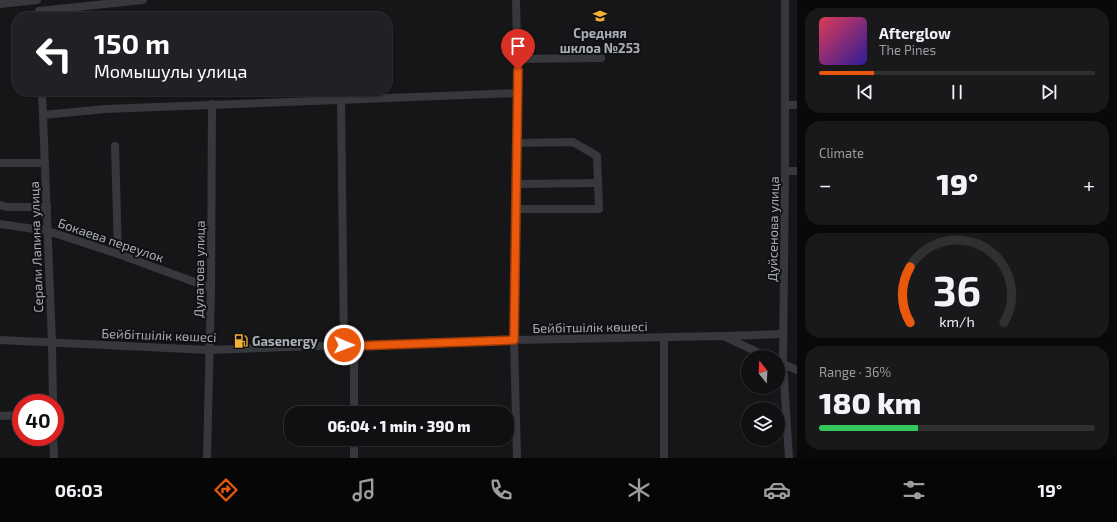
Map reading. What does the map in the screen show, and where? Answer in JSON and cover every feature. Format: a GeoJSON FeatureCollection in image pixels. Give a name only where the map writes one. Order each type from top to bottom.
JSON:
{"type":"FeatureCollection","features":[{"type":"Feature","properties":{"kind":"street"},"geometry":{"type":"LineString","coordinates":[[0,4],[38,0],[39,12]]}},
{"type":"Feature","properties":{"kind":"street"},"geometry":{"type":"LineString","coordinates":[[54,12],[143,0]]}},
{"type":"Feature","properties":{"kind":"street"},"geometry":{"type":"LineString","coordinates":[[516,0],[518,93],[514,340],[517,458]]}},
{"type":"Feature","properties":{"kind":"street","name":"Дуйсенова улица"},"geometry":{"type":"LineString","coordinates":[[782,350],[785,171],[785,0]]}},
{"type":"Feature","properties":{"kind":"street"},"geometry":{"type":"LineString","coordinates":[[517,58],[601,58]]}},
{"type":"Feature","properties":{"kind":"street"},"geometry":{"type":"LineString","coordinates":[[43,115],[104,109],[518,93]]}},
{"type":"Feature","properties":{"kind":"street","name":"Серали Лапина улица"},"geometry":{"type":"LineString","coordinates":[[42,96],[53,394]]}},
{"type":"Feature","properties":{"kind":"street"},"geometry":{"type":"LineString","coordinates":[[341,100],[344,345]]}},
{"type":"Feature","properties":{"kind":"street","name":"Дулатова улица"},"geometry":{"type":"LineString","coordinates":[[207,458],[211,288],[212,104]]}},
{"type":"Feature","properties":{"kind":"street"},"geometry":{"type":"LineString","coordinates":[[785,105],[797,105]]}},
{"type":"Feature","properties":{"kind":"street"},"geometry":{"type":"LineString","coordinates":[[516,209],[599,209],[597,156],[573,142],[517,143]]}},
{"type":"Feature","properties":{"kind":"street"},"geometry":{"type":"LineString","coordinates":[[115,146],[118,254]]}},
{"type":"Feature","properties":{"kind":"street"},"geometry":{"type":"LineString","coordinates":[[0,163],[45,163]]}},
{"type":"Feature","properties":{"kind":"street"},"geometry":{"type":"LineString","coordinates":[[785,171],[797,171]]}},
{"type":"Feature","properties":{"kind":"street"},"geometry":{"type":"LineString","coordinates":[[517,184],[598,183]]}},
{"type":"Feature","properties":{"kind":"street"},"geometry":{"type":"LineString","coordinates":[[0,205],[7,207],[47,207]]}},
{"type":"Feature","properties":{"kind":"street","name":"Бокаева переулок"},"geometry":{"type":"LineString","coordinates":[[0,224],[48,231],[118,254],[211,288]]}},
{"type":"Feature","properties":{"kind":"street"},"geometry":{"type":"LineString","coordinates":[[723,336],[783,334]]}},
{"type":"Feature","properties":{"kind":"street","name":"Бейбітшілік көшесі"},"geometry":{"type":"LineString","coordinates":[[0,340],[209,350],[514,340],[723,336],[753,350]]}},
{"type":"Feature","properties":{"kind":"street"},"geometry":{"type":"LineString","coordinates":[[664,338],[664,458]]}},
{"type":"Feature","properties":{"kind":"street"},"geometry":{"type":"LineString","coordinates":[[354,346],[354,406]]}},
{"type":"Feature","properties":{"kind":"street"},"geometry":{"type":"LineString","coordinates":[[785,365],[797,370]]}},
{"type":"Feature","properties":{"kind":"street","name":"Дуйсенова улица"},"geometry":{"type":"LineString","coordinates":[[784,394],[789,458]]}},
{"type":"Feature","properties":{"kind":"street"},"geometry":{"type":"LineString","coordinates":[[0,416],[12,416]]}},
{"type":"Feature","properties":{"kind":"street"},"geometry":{"type":"LineString","coordinates":[[53,446],[54,458]]}},
{"type":"Feature","properties":{"kind":"street"},"geometry":{"type":"LineString","coordinates":[[354,446],[354,458]]}},
{"type":"Feature","properties":{"kind":"place","name":"Средняя шклоа №253"},"geometry":{"type":"Point","coordinates":[600,16]}},
{"type":"Feature","properties":{"kind":"place","name":"Gasenergy"},"geometry":{"type":"Point","coordinates":[241,341]}},
{"type":"Feature","properties":{"kind":"route"},"geometry":{"type":"LineString","coordinates":[[344,345],[354,346],[514,340],[518,70]]}}]}
